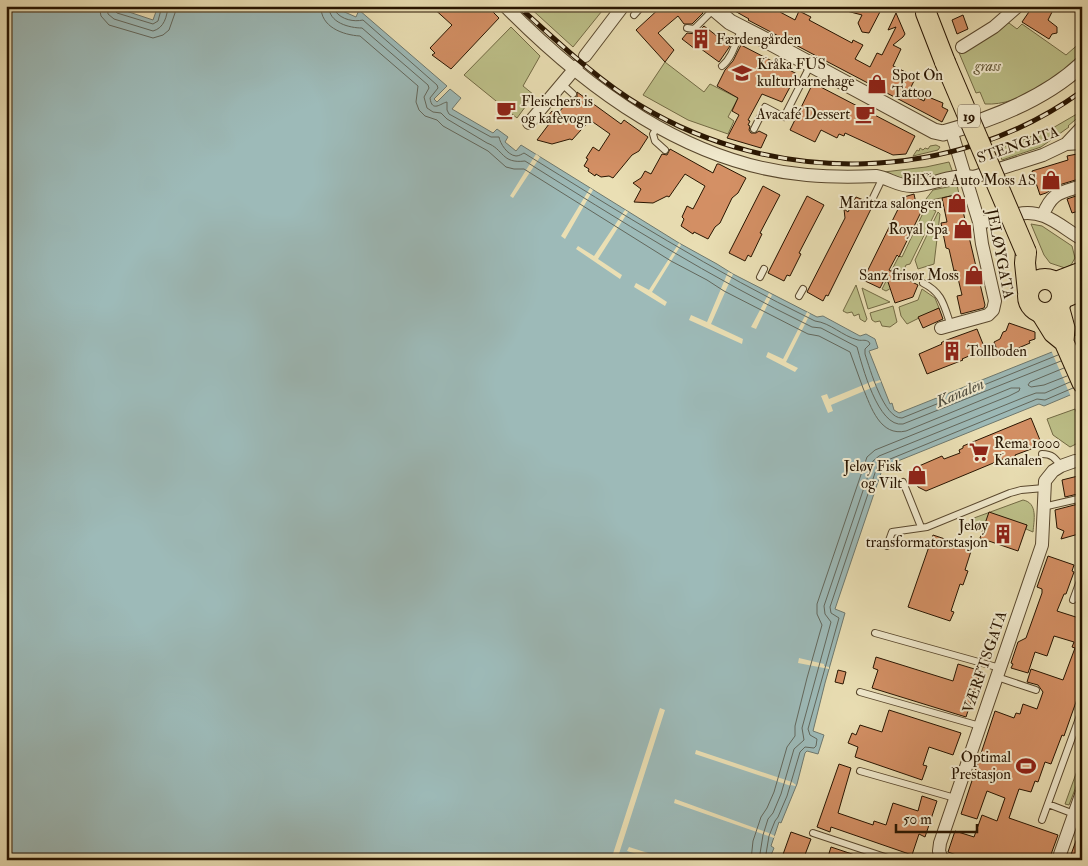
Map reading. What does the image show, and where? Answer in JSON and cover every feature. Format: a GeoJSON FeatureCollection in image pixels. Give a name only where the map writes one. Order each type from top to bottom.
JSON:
{"type":"FeatureCollection","features":[{"type":"Feature","properties":{"kind":"highway","name":"19"},"geometry":{"type":"LineString","coordinates":[[923,8],[1028,258],[1056,291]]}},
{"type":"Feature","properties":{"kind":"highway","name":"19"},"geometry":{"type":"LineString","coordinates":[[1028,258],[1028,297],[1032,306],[1040,312]]}},
{"type":"Feature","properties":{"kind":"highway"},"geometry":{"type":"LineString","coordinates":[[1040,312],[1052,312],[1056,291],[1082,272]]}},
{"type":"Feature","properties":{"kind":"highway"},"geometry":{"type":"LineString","coordinates":[[1028,292],[1034,282],[1056,291],[1082,290]]}},
{"type":"Feature","properties":{"kind":"main road"},"geometry":{"type":"LineString","coordinates":[[1056,291],[1061,334],[1082,383]]}},
{"type":"Feature","properties":{"kind":"main road"},"geometry":{"type":"LineString","coordinates":[[1040,312],[1061,334]]}},
{"type":"Feature","properties":{"kind":"street","name":"STENGATA"},"geometry":{"type":"LineString","coordinates":[[505,6],[585,57],[626,108],[698,146],[760,167],[807,175],[883,177],[898,185],[912,186],[966,176],[974,177],[1043,155],[1066,144],[1082,143]]}},
{"type":"Feature","properties":{"kind":"street"},"geometry":{"type":"LineString","coordinates":[[529,123],[613,24],[623,6]]}},
{"type":"Feature","properties":{"kind":"street"},"geometry":{"type":"LineString","coordinates":[[962,47],[994,28],[1018,6]]}},
{"type":"Feature","properties":{"kind":"street"},"geometry":{"type":"LineString","coordinates":[[713,7],[730,22],[934,131],[943,133],[1014,107],[1059,83],[1082,64]]}},
{"type":"Feature","properties":{"kind":"street"},"geometry":{"type":"LineString","coordinates":[[1066,144],[1082,127]]}},
{"type":"Feature","properties":{"kind":"street","name":"JELØYGATA"},"geometry":{"type":"LineString","coordinates":[[946,327],[988,315],[995,307],[994,293],[982,244],[980,222],[952,130]]}},
{"type":"Feature","properties":{"kind":"street"},"geometry":{"type":"LineString","coordinates":[[1042,215],[1047,202],[1055,195],[1082,186]]}},
{"type":"Feature","properties":{"kind":"street"},"geometry":{"type":"LineString","coordinates":[[980,222],[989,222],[1020,213],[1032,213],[1059,222],[1081,241]]}},
{"type":"Feature","properties":{"kind":"street"},"geometry":{"type":"LineString","coordinates":[[1044,488],[1049,476],[1061,466],[1079,458]]}},
{"type":"Feature","properties":{"kind":"street","name":"VÆRFTSGATA"},"geometry":{"type":"LineString","coordinates":[[942,859],[939,851],[940,843],[1042,546],[1044,488]]}},
{"type":"Feature","properties":{"kind":"street"},"geometry":{"type":"LineString","coordinates":[[1058,860],[1082,792]]}},
{"type":"Feature","properties":{"kind":"lane"},"geometry":{"type":"LineString","coordinates":[[634,15],[642,6]]}},
{"type":"Feature","properties":{"kind":"lane"},"geometry":{"type":"LineString","coordinates":[[686,28],[694,29],[713,7]]}},
{"type":"Feature","properties":{"kind":"lane"},"geometry":{"type":"LineString","coordinates":[[722,66],[733,49],[742,28]]}},
{"type":"Feature","properties":{"kind":"lane"},"geometry":{"type":"LineString","coordinates":[[754,129],[767,104],[784,117],[811,64]]}},
{"type":"Feature","properties":{"kind":"lane"},"geometry":{"type":"LineString","coordinates":[[562,84],[574,94]]}},
{"type":"Feature","properties":{"kind":"lane"},"geometry":{"type":"LineString","coordinates":[[658,126],[653,134],[654,141],[664,150]]}},
{"type":"Feature","properties":{"kind":"lane"},"geometry":{"type":"LineString","coordinates":[[870,204],[883,177]]}},
{"type":"Feature","properties":{"kind":"lane"},"geometry":{"type":"LineString","coordinates":[[760,277],[764,269]]}},
{"type":"Feature","properties":{"kind":"lane"},"geometry":{"type":"LineString","coordinates":[[923,283],[934,289],[940,297],[946,327]]}},
{"type":"Feature","properties":{"kind":"lane"},"geometry":{"type":"LineString","coordinates":[[798,296],[803,289]]}},
{"type":"Feature","properties":{"kind":"lane"},"geometry":{"type":"LineString","coordinates":[[1042,454],[1054,457],[1061,466]]}},
{"type":"Feature","properties":{"kind":"lane"},"geometry":{"type":"LineString","coordinates":[[904,482],[924,527]]}},
{"type":"Feature","properties":{"kind":"lane"},"geometry":{"type":"LineString","coordinates":[[887,546],[892,532],[924,527],[1010,493],[1044,488]]}},
{"type":"Feature","properties":{"kind":"lane"},"geometry":{"type":"LineString","coordinates":[[1043,507],[1082,498]]}},
{"type":"Feature","properties":{"kind":"lane"},"geometry":{"type":"LineString","coordinates":[[1073,600],[1082,575]]}},
{"type":"Feature","properties":{"kind":"lane"},"geometry":{"type":"LineString","coordinates":[[875,634],[998,673],[1036,690]]}},
{"type":"Feature","properties":{"kind":"lane"},"geometry":{"type":"LineString","coordinates":[[860,692],[980,726]]}},
{"type":"Feature","properties":{"kind":"lane"},"geometry":{"type":"LineString","coordinates":[[1042,820],[1082,710]]}},
{"type":"Feature","properties":{"kind":"lane"},"geometry":{"type":"LineString","coordinates":[[860,770],[955,798]]}},
{"type":"Feature","properties":{"kind":"lane"},"geometry":{"type":"LineString","coordinates":[[1048,804],[1074,814]]}},
{"type":"Feature","properties":{"kind":"lane"},"geometry":{"type":"LineString","coordinates":[[813,833],[894,860]]}},
{"type":"Feature","properties":{"kind":"green space"},"geometry":{"type":"Polygon","coordinates":[[[528,6],[606,6],[573,47],[528,6]]]}},
{"type":"Feature","properties":{"kind":"green space","name":"grass"},"geometry":{"type":"Polygon","coordinates":[[[1004,23],[1009,23],[1017,29],[1022,24],[1066,55],[1082,41],[1082,55],[1049,81],[1025,95],[1012,100],[985,104],[980,92],[976,93],[957,48],[1004,23]]]}},
{"type":"Feature","properties":{"kind":"green space"},"geometry":{"type":"Polygon","coordinates":[[[511,27],[540,56],[523,86],[534,95],[517,118],[464,75],[511,27]]]}},
{"type":"Feature","properties":{"kind":"green space"},"geometry":{"type":"Polygon","coordinates":[[[665,62],[704,92],[710,84],[738,98],[728,117],[734,121],[728,134],[688,120],[643,95],[665,62]]]}},
{"type":"Feature","properties":{"kind":"green space"},"geometry":{"type":"Polygon","coordinates":[[[1082,111],[1082,114],[1069,127],[1041,147],[1002,160],[998,149],[1051,129],[1082,111]]]}},
{"type":"Feature","properties":{"kind":"green space"},"geometry":{"type":"Polygon","coordinates":[[[936,145],[940,147],[938,150],[913,156],[920,148],[923,150],[936,145]]]}},
{"type":"Feature","properties":{"kind":"green space"},"geometry":{"type":"Polygon","coordinates":[[[949,162],[953,173],[908,182],[884,172],[926,167],[949,162]]]}},
{"type":"Feature","properties":{"kind":"green space"},"geometry":{"type":"Polygon","coordinates":[[[957,185],[959,194],[927,201],[926,199],[933,190],[957,185]]]}},
{"type":"Feature","properties":{"kind":"green space"},"geometry":{"type":"Polygon","coordinates":[[[923,205],[936,211],[910,264],[906,265],[896,283],[886,291],[882,289],[899,256],[902,257],[924,211],[921,209],[923,205]]]}},
{"type":"Feature","properties":{"kind":"green space"},"geometry":{"type":"Polygon","coordinates":[[[938,212],[940,214],[934,264],[918,269],[915,260],[938,212]]]}},
{"type":"Feature","properties":{"kind":"green space"},"geometry":{"type":"Polygon","coordinates":[[[1031,224],[1042,226],[1072,246],[1075,258],[1071,265],[1065,268],[1050,263],[1044,255],[1031,224]]]}},
{"type":"Feature","properties":{"kind":"green space"},"geometry":{"type":"Polygon","coordinates":[[[856,285],[867,319],[865,322],[860,319],[859,314],[854,316],[852,312],[847,313],[843,311],[856,285]]]}},
{"type":"Feature","properties":{"kind":"green space"},"geometry":{"type":"Polygon","coordinates":[[[862,288],[890,302],[868,309],[862,288]]]}},
{"type":"Feature","properties":{"kind":"green space"},"geometry":{"type":"Polygon","coordinates":[[[922,289],[935,298],[939,308],[907,324],[901,316],[899,307],[918,300],[922,289]]]}},
{"type":"Feature","properties":{"kind":"green space"},"geometry":{"type":"Polygon","coordinates":[[[893,306],[897,322],[890,327],[882,326],[880,321],[875,322],[872,320],[870,313],[893,306]]]}},
{"type":"Feature","properties":{"kind":"green space"},"geometry":{"type":"Polygon","coordinates":[[[1075,409],[1082,426],[1079,430],[1082,435],[1076,444],[1070,447],[1053,435],[1047,419],[1075,409]]]}},
{"type":"Feature","properties":{"kind":"green space"},"geometry":{"type":"Polygon","coordinates":[[[1023,500],[1028,502],[1033,508],[1033,532],[1026,529],[1027,525],[984,526],[974,523],[974,518],[1023,500]]]}},
{"type":"Feature","properties":{"kind":"green space"},"geometry":{"type":"Polygon","coordinates":[[[1082,757],[1082,771],[1069,805],[1065,804],[1082,757]]]}},
{"type":"Feature","properties":{"kind":"water","name":"Kanalen"},"geometry":{"type":"Polygon","coordinates":[[[6,6],[111,6],[153,20],[158,6],[340,6],[340,10],[356,17],[359,10],[447,86],[434,99],[437,102],[450,89],[461,98],[452,109],[493,133],[497,129],[508,137],[505,142],[516,151],[521,145],[679,243],[733,274],[817,317],[823,316],[860,336],[866,334],[875,339],[878,348],[869,351],[890,404],[892,403],[894,410],[899,413],[1082,340],[1082,390],[1044,406],[1039,404],[883,467],[835,609],[845,613],[813,731],[824,735],[818,754],[807,751],[805,753],[797,784],[781,823],[779,822],[771,846],[774,848],[769,860],[6,860],[6,6]]]}},
{"type":"Feature","properties":{"kind":"pier"},"geometry":{"type":"Polygon","coordinates":[[[536,154],[540,157],[513,198],[510,196],[536,154]]]}},
{"type":"Feature","properties":{"kind":"pier"},"geometry":{"type":"Polygon","coordinates":[[[590,188],[593,190],[565,239],[561,236],[590,188]]]}},
{"type":"Feature","properties":{"kind":"pier"},"geometry":{"type":"Polygon","coordinates":[[[625,210],[628,212],[598,259],[622,275],[620,279],[576,249],[578,246],[594,256],[625,210]]]}},
{"type":"Feature","properties":{"kind":"pier"},"geometry":{"type":"Polygon","coordinates":[[[679,243],[681,245],[652,292],[667,302],[665,306],[634,287],[636,283],[649,290],[679,243]]]}},
{"type":"Feature","properties":{"kind":"pier"},"geometry":{"type":"Polygon","coordinates":[[[728,272],[733,274],[711,324],[743,339],[742,344],[689,320],[691,315],[707,322],[728,272]]]}},
{"type":"Feature","properties":{"kind":"pier"},"geometry":{"type":"Polygon","coordinates":[[[769,293],[772,295],[756,329],[751,327],[769,293]]]}},
{"type":"Feature","properties":{"kind":"pier"},"geometry":{"type":"Polygon","coordinates":[[[807,312],[810,314],[786,362],[798,368],[795,372],[766,357],[768,352],[783,359],[807,312]]]}},
{"type":"Feature","properties":{"kind":"pier"},"geometry":{"type":"Polygon","coordinates":[[[1080,338],[1082,343],[1082,392],[1071,397],[1051,350],[1080,338]]]}},
{"type":"Feature","properties":{"kind":"pier"},"geometry":{"type":"Polygon","coordinates":[[[880,380],[881,382],[875,384],[876,386],[831,405],[833,411],[828,413],[821,396],[827,394],[829,399],[873,381],[880,380]]]}},
{"type":"Feature","properties":{"kind":"pier"},"geometry":{"type":"Polygon","coordinates":[[[799,658],[824,664],[829,669],[798,663],[799,658]]]}},
{"type":"Feature","properties":{"kind":"pier"},"geometry":{"type":"Polygon","coordinates":[[[660,708],[665,710],[617,860],[611,860],[660,708]]]}},
{"type":"Feature","properties":{"kind":"pier"},"geometry":{"type":"Polygon","coordinates":[[[696,750],[792,782],[796,785],[791,786],[695,754],[696,750]]]}},
{"type":"Feature","properties":{"kind":"pier"},"geometry":{"type":"Polygon","coordinates":[[[675,799],[775,836],[774,838],[674,803],[675,799]]]}},
{"type":"Feature","properties":{"kind":"pier"},"geometry":{"type":"Polygon","coordinates":[[[629,847],[670,860],[656,860],[627,851],[629,847]]]}},
{"type":"Feature","properties":{"kind":"building"},"geometry":{"type":"Polygon","coordinates":[[[431,6],[487,6],[499,18],[451,69],[432,55],[435,53],[430,48],[452,25],[431,6]]]}},
{"type":"Feature","properties":{"kind":"building"},"geometry":{"type":"Polygon","coordinates":[[[662,6],[697,6],[703,13],[692,24],[684,24],[678,16],[658,33],[674,50],[665,62],[636,30],[662,6]]]}},
{"type":"Feature","properties":{"kind":"building"},"geometry":{"type":"Polygon","coordinates":[[[726,6],[782,6],[780,12],[795,20],[799,11],[811,17],[809,20],[852,43],[853,40],[863,45],[855,59],[870,67],[877,53],[882,55],[896,27],[888,30],[896,13],[905,34],[893,45],[901,49],[893,66],[916,77],[908,93],[924,101],[926,96],[943,103],[942,107],[948,110],[942,122],[748,20],[726,6]]]}},
{"type":"Feature","properties":{"kind":"building"},"geometry":{"type":"Polygon","coordinates":[[[839,6],[883,6],[869,33],[862,32],[858,23],[862,15],[839,9],[839,6]]]}},
{"type":"Feature","properties":{"kind":"building"},"geometry":{"type":"Polygon","coordinates":[[[1033,6],[1050,6],[1048,10],[1052,12],[1048,20],[1057,27],[1057,33],[1052,34],[1049,39],[1022,22],[1033,6]]]}},
{"type":"Feature","properties":{"kind":"building"},"geometry":{"type":"Polygon","coordinates":[[[963,15],[968,29],[957,34],[952,20],[963,15]]]}},
{"type":"Feature","properties":{"kind":"building","name":"Færdengården"},"geometry":{"type":"Polygon","coordinates":[[[704,26],[730,46],[719,62],[697,46],[695,49],[682,39],[687,33],[696,34],[704,26]]]}},
{"type":"Feature","properties":{"kind":"building"},"geometry":{"type":"Polygon","coordinates":[[[741,45],[797,74],[782,102],[762,94],[748,120],[750,121],[748,125],[750,126],[749,130],[751,133],[759,131],[767,135],[761,148],[727,138],[739,115],[732,111],[738,98],[717,86],[741,45]]]}},
{"type":"Feature","properties":{"kind":"building"},"geometry":{"type":"Polygon","coordinates":[[[813,83],[915,136],[906,154],[893,155],[845,133],[844,136],[839,134],[837,138],[821,130],[815,142],[790,130],[813,83]]]}},
{"type":"Feature","properties":{"kind":"building"},"geometry":{"type":"Polygon","coordinates":[[[577,92],[621,124],[624,120],[648,137],[639,151],[632,155],[613,178],[609,176],[601,177],[596,174],[595,176],[584,166],[588,159],[586,158],[593,147],[599,151],[610,134],[590,120],[572,140],[552,144],[537,140],[549,124],[544,121],[552,111],[557,115],[570,98],[574,99],[577,97],[577,92]]]}},
{"type":"Feature","properties":{"kind":"building"},"geometry":{"type":"Polygon","coordinates":[[[670,149],[713,173],[717,164],[719,164],[746,178],[738,193],[732,198],[720,223],[715,227],[708,239],[694,232],[693,234],[681,226],[684,219],[682,217],[687,206],[693,209],[705,186],[685,174],[669,197],[667,196],[653,203],[634,202],[641,189],[633,183],[641,178],[645,171],[651,174],[662,154],[667,155],[670,149]]]}},
{"type":"Feature","properties":{"kind":"building"},"geometry":{"type":"Polygon","coordinates":[[[1082,153],[1082,178],[1059,185],[1040,195],[1032,171],[1068,160],[1067,156],[1082,153]]]}},
{"type":"Feature","properties":{"kind":"building"},"geometry":{"type":"Polygon","coordinates":[[[763,186],[780,195],[760,233],[762,234],[751,257],[748,255],[745,261],[729,253],[763,186]]]}},
{"type":"Feature","properties":{"kind":"building"},"geometry":{"type":"Polygon","coordinates":[[[914,194],[917,208],[922,210],[899,257],[897,255],[889,270],[918,285],[913,297],[895,303],[886,276],[880,288],[863,280],[904,197],[914,194]]]}},
{"type":"Feature","properties":{"kind":"building"},"geometry":{"type":"Polygon","coordinates":[[[959,194],[985,305],[984,308],[961,314],[957,296],[962,295],[949,249],[946,248],[941,223],[947,222],[942,198],[959,194]]]}},
{"type":"Feature","properties":{"kind":"building"},"geometry":{"type":"Polygon","coordinates":[[[1079,195],[1082,210],[1072,213],[1067,199],[1079,195]]]}},
{"type":"Feature","properties":{"kind":"building"},"geometry":{"type":"Polygon","coordinates":[[[807,196],[824,205],[799,253],[801,254],[790,276],[787,275],[784,281],[768,273],[807,196]]]}},
{"type":"Feature","properties":{"kind":"building"},"geometry":{"type":"Polygon","coordinates":[[[856,197],[866,201],[866,207],[871,209],[828,296],[826,295],[823,301],[807,292],[845,218],[844,209],[848,212],[856,197]]]}},
{"type":"Feature","properties":{"kind":"building"},"geometry":{"type":"Polygon","coordinates":[[[939,308],[943,319],[923,328],[918,317],[939,308]]]}},
{"type":"Feature","properties":{"kind":"building"},"geometry":{"type":"Polygon","coordinates":[[[1082,318],[1082,337],[1076,336],[1076,326],[1082,318]]]}},
{"type":"Feature","properties":{"kind":"building"},"geometry":{"type":"Polygon","coordinates":[[[1009,323],[1035,332],[1035,339],[1029,341],[1030,343],[999,355],[994,342],[1000,339],[1009,323]]]}},
{"type":"Feature","properties":{"kind":"building","name":"Tollboden"},"geometry":{"type":"Polygon","coordinates":[[[977,329],[985,349],[927,374],[919,354],[942,344],[944,341],[977,329]]]}},
{"type":"Feature","properties":{"kind":"building"},"geometry":{"type":"Polygon","coordinates":[[[1031,418],[1042,445],[1015,455],[1016,458],[1004,462],[1003,459],[926,491],[918,487],[914,477],[919,466],[942,456],[944,459],[960,453],[959,450],[963,446],[1031,418]]]}},
{"type":"Feature","properties":{"kind":"building"},"geometry":{"type":"Polygon","coordinates":[[[1082,475],[1082,493],[1065,497],[1062,480],[1082,475]]]}},
{"type":"Feature","properties":{"kind":"building"},"geometry":{"type":"Polygon","coordinates":[[[1082,503],[1082,533],[1061,539],[1064,531],[1057,528],[1055,510],[1082,503]]]}},
{"type":"Feature","properties":{"kind":"building","name":"Jeløy transformatorstasjon"},"geometry":{"type":"Polygon","coordinates":[[[989,512],[1027,525],[1018,551],[980,538],[989,512]]]}},
{"type":"Feature","properties":{"kind":"building"},"geometry":{"type":"Polygon","coordinates":[[[933,535],[972,548],[965,570],[968,571],[963,585],[960,584],[951,611],[954,612],[950,621],[908,607],[933,535]]]}},
{"type":"Feature","properties":{"kind":"building"},"geometry":{"type":"Polygon","coordinates":[[[1048,556],[1074,565],[1072,571],[1074,572],[1066,594],[1064,594],[1057,611],[1082,619],[1082,685],[1064,736],[1062,735],[1051,764],[1045,762],[1038,782],[1035,781],[1031,792],[1019,789],[1009,818],[1058,835],[1049,860],[970,860],[948,852],[955,831],[974,837],[982,815],[997,821],[1005,798],[987,791],[977,819],[961,814],[995,711],[1014,718],[1016,713],[1020,714],[1023,704],[1037,709],[1043,692],[1038,685],[1027,682],[1031,669],[1063,680],[1075,648],[1072,647],[1074,642],[1054,636],[1047,656],[1035,652],[1028,673],[1011,668],[1018,642],[1026,638],[1042,593],[1042,589],[1037,587],[1048,556]]]}},
{"type":"Feature","properties":{"kind":"building"},"geometry":{"type":"Polygon","coordinates":[[[876,657],[953,681],[958,664],[981,671],[966,717],[872,688],[878,670],[873,668],[876,657]]]}},
{"type":"Feature","properties":{"kind":"building"},"geometry":{"type":"Polygon","coordinates":[[[838,670],[846,672],[843,684],[835,682],[838,670]]]}},
{"type":"Feature","properties":{"kind":"building"},"geometry":{"type":"Polygon","coordinates":[[[889,710],[961,733],[953,755],[929,747],[923,765],[927,766],[922,780],[855,757],[858,747],[848,743],[852,733],[856,735],[860,725],[882,732],[889,710]]]}},
{"type":"Feature","properties":{"kind":"building"},"geometry":{"type":"Polygon","coordinates":[[[839,764],[851,768],[838,813],[873,825],[874,821],[886,825],[893,803],[918,811],[922,796],[937,801],[925,837],[919,834],[912,855],[831,827],[830,832],[817,827],[839,764]]]}},
{"type":"Feature","properties":{"kind":"building"},"geometry":{"type":"Polygon","coordinates":[[[1081,827],[1082,860],[1069,860],[1081,827]]]}},
{"type":"Feature","properties":{"kind":"building"},"geometry":{"type":"Polygon","coordinates":[[[791,832],[811,839],[803,860],[781,860],[791,832]]]}},
{"type":"Feature","properties":{"kind":"building"},"geometry":{"type":"Polygon","coordinates":[[[831,847],[864,858],[863,860],[827,860],[831,847]]]}},
{"type":"Feature","properties":{"kind":"railway"},"geometry":{"type":"LineString","coordinates":[[518,6],[593,72],[641,106],[693,132],[749,151],[806,161],[864,164],[922,158],[978,144],[1032,122],[1082,91]]}},
{"type":"Feature","properties":{"kind":"place","name":"Færdengården"},"geometry":{"type":"Point","coordinates":[701,39]}},
{"type":"Feature","properties":{"kind":"place","name":"Kråka FUS kulturbarnehage"},"geometry":{"type":"Point","coordinates":[742,73]}},
{"type":"Feature","properties":{"kind":"place","name":"Spot On Tattoo"},"geometry":{"type":"Point","coordinates":[877,84]}},
{"type":"Feature","properties":{"kind":"place","name":"Fleischers is og kafèvogn"},"geometry":{"type":"Point","coordinates":[506,110]}},
{"type":"Feature","properties":{"kind":"place","name":"Avacafé Dessert"},"geometry":{"type":"Point","coordinates":[865,114]}},
{"type":"Feature","properties":{"kind":"place","name":"BilXtra Auto Moss AS"},"geometry":{"type":"Point","coordinates":[1051,180]}},
{"type":"Feature","properties":{"kind":"place","name":"Maritza salongen"},"geometry":{"type":"Point","coordinates":[957,203]}},
{"type":"Feature","properties":{"kind":"place","name":"Royal Spa"},"geometry":{"type":"Point","coordinates":[963,229]}},
{"type":"Feature","properties":{"kind":"place","name":"Sanz frisør Moss"},"geometry":{"type":"Point","coordinates":[974,275]}},
{"type":"Feature","properties":{"kind":"place","name":"Tollboden"},"geometry":{"type":"Point","coordinates":[952,351]}},
{"type":"Feature","properties":{"kind":"place","name":"Rema 1000 Kanalen"},"geometry":{"type":"Point","coordinates":[979,452]}},
{"type":"Feature","properties":{"kind":"place","name":"Jeløy Fisk og Vilt"},"geometry":{"type":"Point","coordinates":[917,475]}},
{"type":"Feature","properties":{"kind":"place","name":"Jeløy transformatorstasjon"},"geometry":{"type":"Point","coordinates":[1003,534]}},
{"type":"Feature","properties":{"kind":"place","name":"Optimal Prestasjon"},"geometry":{"type":"Point","coordinates":[1026,766]}}]}
